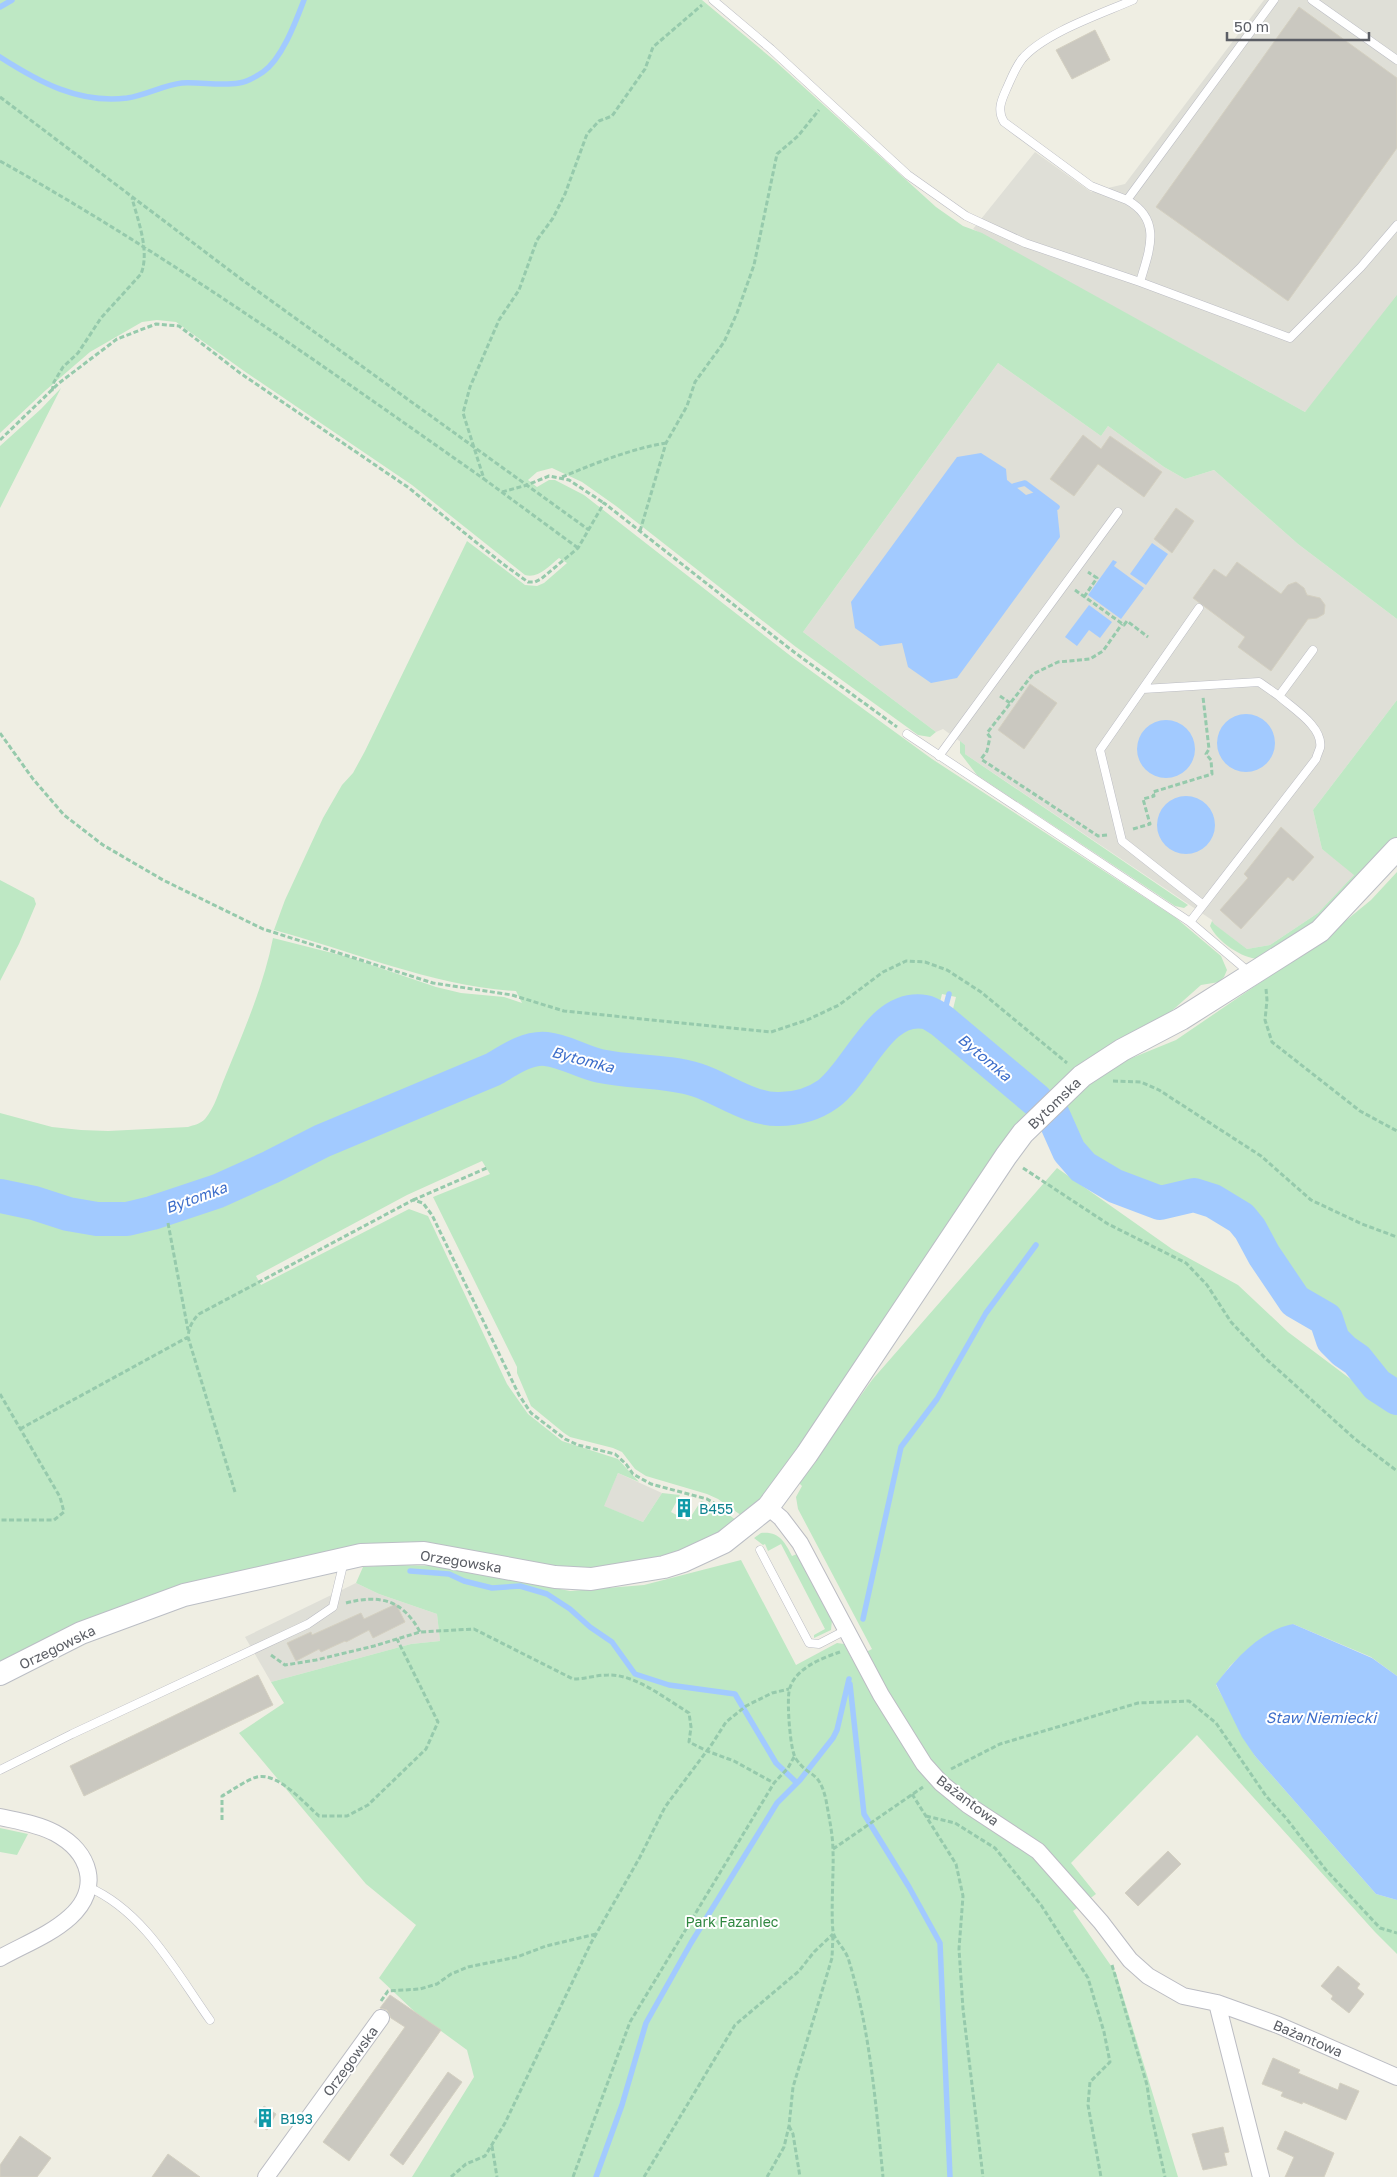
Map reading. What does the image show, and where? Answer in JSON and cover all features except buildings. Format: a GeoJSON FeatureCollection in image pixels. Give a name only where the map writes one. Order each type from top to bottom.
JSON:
{"type":"FeatureCollection","features":[{"type":"Feature","properties":{"kind":"street","name":"Bytomska"},"geometry":{"type":"LineString","coordinates":[[807,1454],[1023,1133],[1082,1076],[1122,1050],[1181,1019],[1320,931],[1397,849]]}},
{"type":"Feature","properties":{"kind":"street","name":"Orzegowska"},"geometry":{"type":"LineString","coordinates":[[0,1674],[81,1633],[184,1595],[345,1559],[381,1554],[424,1553],[555,1577],[591,1580],[637,1573],[683,1561],[724,1542],[768,1507],[807,1454]]}},
{"type":"Feature","properties":{"kind":"street","name":"Bażantowa"},"geometry":{"type":"LineString","coordinates":[[768,1507],[781,1518],[800,1543],[881,1695],[924,1764],[968,1805],[1038,1851],[1111,1934],[1130,1960],[1148,1976],[1183,1996],[1217,2003],[1278,2025],[1397,2077]]}},
{"type":"Feature","properties":{"kind":"street"},"geometry":{"type":"LineString","coordinates":[[0,1817],[29,1823],[55,1833],[74,1846],[86,1864],[90,1880],[86,1895],[66,1920],[54,1929],[0,1958]]}},
{"type":"Feature","properties":{"kind":"street"},"geometry":{"type":"LineString","coordinates":[[1217,2003],[1261,2177]]}},
{"type":"Feature","properties":{"kind":"street","name":"Orzegowska"},"geometry":{"type":"LineString","coordinates":[[266,2177],[381,2018]]}},
{"type":"Feature","properties":{"kind":"lane"},"geometry":{"type":"LineString","coordinates":[[713,0],[828,100],[908,174],[966,216],[1019,241],[1140,282],[1290,338],[1361,267],[1397,225]]}},
{"type":"Feature","properties":{"kind":"lane"},"geometry":{"type":"LineString","coordinates":[[1133,0],[1053,36],[1030,51],[1016,68],[1001,101],[1000,110],[1004,122],[1091,186],[1127,200],[1140,210],[1152,233],[1152,241],[1140,282]]}},
{"type":"Feature","properties":{"kind":"lane"},"geometry":{"type":"LineString","coordinates":[[1127,200],[1274,0]]}},
{"type":"Feature","properties":{"kind":"lane"},"geometry":{"type":"LineString","coordinates":[[1312,0],[1397,60]]}},
{"type":"Feature","properties":{"kind":"lane"},"geometry":{"type":"LineString","coordinates":[[939,756],[1118,512]]}},
{"type":"Feature","properties":{"kind":"lane"},"geometry":{"type":"LineString","coordinates":[[1198,608],[1100,750],[1122,841],[1202,904]]}},
{"type":"Feature","properties":{"kind":"lane"},"geometry":{"type":"LineString","coordinates":[[1279,696],[1313,650]]}},
{"type":"Feature","properties":{"kind":"lane"},"geometry":{"type":"LineString","coordinates":[[1143,689],[1259,682],[1279,696],[1313,727],[1320,737],[1320,747],[1316,759],[1202,904],[1190,922]]}},
{"type":"Feature","properties":{"kind":"lane"},"geometry":{"type":"LineString","coordinates":[[907,734],[1190,922],[1251,974]]}},
{"type":"Feature","properties":{"kind":"lane"},"geometry":{"type":"LineString","coordinates":[[760,1550],[809,1643],[819,1644],[846,1630]]}},
{"type":"Feature","properties":{"kind":"lane"},"geometry":{"type":"LineString","coordinates":[[0,1770],[308,1624],[334,1607],[345,1559]]}},
{"type":"Feature","properties":{"kind":"lane"},"geometry":{"type":"LineString","coordinates":[[88,1887],[110,1898],[150,1935],[210,2020]]}},
{"type":"Feature","properties":{"kind":"path"},"geometry":{"type":"LineString","coordinates":[[484,479],[463,413],[470,387],[499,320],[519,290],[537,240],[553,218],[566,194],[587,134],[599,121],[612,116],[645,69],[653,48],[708,0]]}},
{"type":"Feature","properties":{"kind":"path"},"geometry":{"type":"LineString","coordinates":[[0,97],[241,279],[589,530]]}},
{"type":"Feature","properties":{"kind":"path"},"geometry":{"type":"LineString","coordinates":[[640,531],[666,444],[687,406],[695,382],[724,342],[737,313],[754,265],[777,154],[798,136],[828,100]]}},
{"type":"Feature","properties":{"kind":"path"},"geometry":{"type":"LineString","coordinates":[[0,161],[99,218],[143,246],[375,402],[578,548]]}},
{"type":"Feature","properties":{"kind":"path"},"geometry":{"type":"LineString","coordinates":[[52,391],[54,382],[63,367],[78,353],[102,318],[141,274],[144,266],[143,246],[141,230],[132,197]]}},
{"type":"Feature","properties":{"kind":"path"},"geometry":{"type":"LineString","coordinates":[[0,440],[59,383],[116,339],[156,324],[179,326],[240,373],[409,488],[468,537],[528,582],[536,582],[541,579],[578,548],[604,503]]}},
{"type":"Feature","properties":{"kind":"path"},"geometry":{"type":"LineString","coordinates":[[561,478],[610,458],[647,446],[666,444]]}},
{"type":"Feature","properties":{"kind":"path"},"geometry":{"type":"LineString","coordinates":[[502,492],[528,485],[549,476],[570,480],[604,503],[794,652],[907,734]]}},
{"type":"Feature","properties":{"kind":"path"},"geometry":{"type":"LineString","coordinates":[[1084,597],[1097,578],[1090,573]]}},
{"type":"Feature","properties":{"kind":"path"},"geometry":{"type":"LineString","coordinates":[[1077,592],[1122,624]]}},
{"type":"Feature","properties":{"kind":"path"},"geometry":{"type":"LineString","coordinates":[[1108,834],[1098,836],[982,759],[987,751],[990,737],[986,733],[1033,674],[1058,662],[1090,659],[1103,652],[1122,624],[1124,626],[1127,621],[1148,637]]}},
{"type":"Feature","properties":{"kind":"path"},"geometry":{"type":"LineString","coordinates":[[1136,829],[1150,824],[1143,799],[1154,796],[1153,792],[1212,774],[1210,760],[1206,754],[1209,749],[1203,696]]}},
{"type":"Feature","properties":{"kind":"path"},"geometry":{"type":"LineString","coordinates":[[0,733],[46,795],[64,815],[87,834],[162,880],[278,934],[340,952],[433,983],[512,995],[564,1011],[772,1032],[807,1020],[839,1005],[882,972],[906,961],[925,962],[947,970],[981,992],[1082,1076],[1102,1081],[1141,1082],[1159,1090],[1261,1156],[1311,1200],[1347,1218],[1397,1237]]}},
{"type":"Feature","properties":{"kind":"path"},"geometry":{"type":"LineString","coordinates":[[1251,974],[1266,989],[1265,1020],[1272,1042],[1360,1111],[1397,1131]]}},
{"type":"Feature","properties":{"kind":"path"},"geometry":{"type":"LineString","coordinates":[[1006,1156],[1108,1224],[1186,1263],[1207,1285],[1231,1322],[1265,1358],[1355,1439],[1397,1471]]}},
{"type":"Feature","properties":{"kind":"path"},"geometry":{"type":"LineString","coordinates":[[188,1331],[193,1320],[199,1314],[408,1202],[486,1168]]}},
{"type":"Feature","properties":{"kind":"path"},"geometry":{"type":"LineString","coordinates":[[408,1202],[413,1200],[423,1203],[432,1215],[519,1395],[531,1413],[564,1439],[615,1454],[637,1476],[651,1484],[717,1503],[746,1525]]}},
{"type":"Feature","properties":{"kind":"path"},"geometry":{"type":"LineString","coordinates":[[168,1223],[188,1337],[235,1492]]}},
{"type":"Feature","properties":{"kind":"path"},"geometry":{"type":"LineString","coordinates":[[20,1429],[188,1337]]}},
{"type":"Feature","properties":{"kind":"path"},"geometry":{"type":"LineString","coordinates":[[0,1394],[60,1497],[64,1512],[54,1520],[0,1520]]}},
{"type":"Feature","properties":{"kind":"path"},"geometry":{"type":"LineString","coordinates":[[334,1607],[362,1599],[380,1599],[396,1604],[413,1618],[420,1632]]}},
{"type":"Feature","properties":{"kind":"path"},"geometry":{"type":"LineString","coordinates":[[263,1645],[271,1655],[285,1665],[316,1660],[420,1632],[474,1629],[573,1679],[587,1679],[609,1674],[642,1683],[689,1713],[691,1727],[689,1742],[734,1761],[774,1783]]}},
{"type":"Feature","properties":{"kind":"path"},"geometry":{"type":"LineString","coordinates":[[222,1820],[222,1796],[256,1777],[268,1776],[283,1784],[319,1816],[347,1816],[368,1805],[426,1749],[438,1722],[397,1639]]}},
{"type":"Feature","properties":{"kind":"path"},"geometry":{"type":"LineString","coordinates":[[767,2177],[784,2146],[789,2126],[793,2087],[832,1958],[833,1850],[825,1799],[820,1780],[794,1757],[790,1730],[789,1689],[804,1668],[839,1652],[845,1652]]}},
{"type":"Feature","properties":{"kind":"path"},"geometry":{"type":"LineString","coordinates":[[451,2177],[466,2164],[485,2156],[505,2123],[596,1934],[640,1857],[664,1807],[707,1751],[726,1722],[746,1706],[772,1693],[789,1689]]}},
{"type":"Feature","properties":{"kind":"path"},"geometry":{"type":"LineString","coordinates":[[833,1850],[936,1777],[1000,1744],[1138,1703],[1189,1702],[1216,1723],[1266,1796],[1286,1818],[1326,1870],[1380,1928],[1397,1933]]}},
{"type":"Feature","properties":{"kind":"path"},"geometry":{"type":"LineString","coordinates":[[573,2177],[630,2022],[774,1783],[788,1768],[794,1757]]}},
{"type":"Feature","properties":{"kind":"path"},"geometry":{"type":"LineString","coordinates":[[912,1794],[956,1864],[963,1896],[959,1949],[963,2009],[983,2177]]}},
{"type":"Feature","properties":{"kind":"path"},"geometry":{"type":"LineString","coordinates":[[926,1816],[956,1823],[995,1848],[1041,1905],[1088,1978],[1110,2062],[1090,2082],[1088,2105],[1101,2177]]}},
{"type":"Feature","properties":{"kind":"path"},"geometry":{"type":"LineString","coordinates":[[388,1991],[420,1989],[437,1984],[451,1974],[468,1967],[517,1957],[546,1946],[596,1934]]}},
{"type":"Feature","properties":{"kind":"path"},"geometry":{"type":"LineString","coordinates":[[644,2177],[735,2025],[799,1971],[818,1948],[833,1934]]}},
{"type":"Feature","properties":{"kind":"path"},"geometry":{"type":"LineString","coordinates":[[833,1934],[843,1946],[849,1960],[863,2018],[876,2107],[883,2177]]}},
{"type":"Feature","properties":{"kind":"path"},"geometry":{"type":"LineString","coordinates":[[1111,1934],[1112,1970],[1147,2085],[1164,2177]]}},
{"type":"Feature","properties":{"kind":"path"},"geometry":{"type":"LineString","coordinates":[[789,2126],[793,2134],[800,2177]]}},
{"type":"Feature","properties":{"kind":"path"},"geometry":{"type":"LineString","coordinates":[[492,2145],[497,2177]]}},
{"type":"Feature","properties":{"kind":"shaded area"},"geometry":{"type":"Polygon","coordinates":[[[1264,0],[1397,0],[1397,303],[1305,412],[973,229],[1035,152],[1091,192],[1125,184],[1264,0]]]}},
{"type":"Feature","properties":{"kind":"shaded area"},"geometry":{"type":"Polygon","coordinates":[[[998,363],[1101,436],[1108,426],[1164,467],[1185,479],[1214,470],[1298,544],[1397,619],[1397,700],[1313,810],[1322,849],[1355,874],[1318,913],[1270,945],[1247,949],[1213,924],[1212,920],[965,754],[965,745],[943,729],[936,732],[803,632],[998,363]]]}},
{"type":"Feature","properties":{"kind":"shaded area"},"geometry":{"type":"Polygon","coordinates":[[[618,1473],[662,1493],[643,1522],[603,1506],[618,1473]]]}},
{"type":"Feature","properties":{"kind":"shaded area"},"geometry":{"type":"Polygon","coordinates":[[[356,1583],[379,1594],[437,1614],[440,1641],[411,1644],[271,1682],[245,1637],[356,1583]]]}},
{"type":"Feature","properties":{"kind":"green space"},"geometry":{"type":"Polygon","coordinates":[[[0,0],[702,0],[775,61],[936,207],[963,226],[982,233],[1305,412],[1397,295],[1397,619],[1298,544],[1214,470],[1185,479],[1164,467],[1108,426],[1101,436],[998,363],[803,632],[936,732],[930,737],[918,735],[796,647],[616,506],[582,482],[552,468],[537,472],[528,480],[537,487],[549,480],[555,480],[584,495],[792,657],[932,759],[1176,918],[1221,956],[1227,970],[1224,977],[1219,982],[1201,985],[1157,1024],[1047,1100],[1018,1077],[959,1023],[952,1013],[956,997],[942,994],[938,1010],[927,1005],[916,1004],[903,1006],[891,1011],[881,1019],[864,1039],[827,1087],[812,1097],[793,1103],[775,1104],[764,1102],[694,1074],[680,1071],[644,1069],[604,1062],[571,1052],[546,1040],[532,1036],[515,1041],[501,1063],[429,1095],[398,1105],[320,1138],[214,1190],[153,1210],[127,1216],[102,1216],[72,1212],[0,1193],[0,1113],[52,1127],[108,1131],[188,1127],[205,1119],[212,1109],[252,1009],[273,938],[348,957],[436,987],[461,993],[504,997],[522,1003],[516,991],[455,983],[394,967],[274,930],[285,900],[323,818],[342,785],[353,773],[365,751],[467,541],[525,585],[537,586],[544,583],[567,563],[559,558],[539,573],[530,576],[525,575],[412,485],[244,371],[176,322],[157,320],[142,322],[90,352],[0,433],[0,0]]]}},
{"type":"Feature","properties":{"kind":"green space"},"geometry":{"type":"Polygon","coordinates":[[[61,388],[0,508],[0,446],[61,388]]]}},
{"type":"Feature","properties":{"kind":"green space"},"geometry":{"type":"Polygon","coordinates":[[[1397,700],[1397,840],[1335,909],[1259,959],[1245,956],[1231,948],[1218,938],[1210,926],[1212,921],[1247,949],[1270,945],[1318,913],[1354,875],[1322,849],[1313,810],[1397,700]]]}},
{"type":"Feature","properties":{"kind":"green space"},"geometry":{"type":"Polygon","coordinates":[[[960,741],[965,745],[965,754],[1188,905],[1184,908],[1175,906],[977,775],[960,753],[960,741]]]}},
{"type":"Feature","properties":{"kind":"green space"},"geometry":{"type":"Polygon","coordinates":[[[1397,872],[1397,1393],[1382,1383],[1370,1364],[1347,1348],[1338,1338],[1337,1327],[1327,1315],[1302,1298],[1294,1290],[1258,1227],[1250,1217],[1228,1201],[1212,1195],[1184,1189],[1158,1196],[1122,1184],[1101,1174],[1084,1160],[1074,1147],[1065,1122],[1058,1113],[1087,1083],[1122,1062],[1176,1040],[1321,941],[1371,900],[1397,872]]]}},
{"type":"Feature","properties":{"kind":"green space"},"geometry":{"type":"Polygon","coordinates":[[[0,880],[34,898],[36,904],[19,944],[0,981],[0,880]]]}},
{"type":"Feature","properties":{"kind":"green space"},"geometry":{"type":"Polygon","coordinates":[[[915,1021],[923,1021],[938,1028],[970,1058],[1004,1081],[1035,1107],[774,1484],[745,1518],[718,1499],[707,1494],[646,1476],[635,1469],[622,1452],[570,1437],[531,1406],[517,1373],[517,1367],[433,1197],[490,1174],[482,1161],[407,1195],[256,1276],[261,1285],[409,1209],[428,1216],[507,1384],[528,1414],[562,1441],[618,1459],[639,1482],[618,1473],[604,1506],[643,1522],[662,1493],[680,1495],[671,1512],[688,1521],[701,1501],[717,1507],[741,1524],[723,1539],[587,1576],[427,1549],[183,1592],[0,1670],[0,1199],[92,1221],[123,1222],[141,1219],[220,1196],[357,1130],[520,1063],[542,1058],[564,1061],[592,1073],[624,1081],[679,1084],[695,1090],[719,1104],[751,1115],[774,1118],[797,1117],[823,1108],[837,1097],[887,1038],[900,1027],[915,1021]]]}},
{"type":"Feature","properties":{"kind":"green space","name":"Park Fazaniec"},"geometry":{"type":"Polygon","coordinates":[[[1057,1168],[1172,1249],[1238,1285],[1288,1332],[1397,1414],[1397,1676],[1371,1657],[1293,1624],[1245,1652],[1230,1666],[1216,1685],[1255,1756],[1376,1894],[1397,1900],[1397,1954],[1197,1735],[1071,1863],[1096,1894],[1073,1911],[1116,1973],[1178,2177],[412,2177],[474,2077],[467,2050],[415,2012],[379,1978],[416,1925],[366,1884],[239,1733],[284,1703],[271,1682],[411,1644],[440,1641],[437,1614],[379,1594],[356,1583],[363,1567],[392,1565],[447,1566],[570,1591],[644,1585],[741,1560],[796,1665],[837,1643],[844,1644],[852,1659],[872,1649],[798,1509],[796,1497],[802,1486],[798,1482],[872,1380],[1057,1168]]]}},
{"type":"Feature","properties":{"kind":"green space"},"geometry":{"type":"Polygon","coordinates":[[[761,1533],[772,1534],[781,1538],[792,1556],[797,1554],[832,1620],[831,1630],[814,1638],[814,1635],[825,1629],[781,1544],[768,1551],[765,1544],[763,1545],[754,1538],[761,1533]]]}},
{"type":"Feature","properties":{"kind":"green space"},"geometry":{"type":"Polygon","coordinates":[[[0,1828],[28,1834],[17,1855],[0,1852],[0,1828]]]}},
{"type":"Feature","properties":{"kind":"water"},"geometry":{"type":"Polygon","coordinates":[[[981,453],[1006,469],[1007,480],[1026,495],[1035,492],[1057,508],[1060,537],[957,678],[931,683],[908,667],[902,643],[880,646],[855,628],[851,602],[957,457],[981,453]]]}},
{"type":"Feature","properties":{"kind":"water"},"geometry":{"type":"Polygon","coordinates":[[[1152,543],[1168,554],[1146,585],[1130,574],[1152,543]]]}},
{"type":"Feature","properties":{"kind":"water"},"geometry":{"type":"Polygon","coordinates":[[[1113,560],[1117,562],[1114,566],[1144,588],[1121,619],[1088,595],[1113,560]]]}},
{"type":"Feature","properties":{"kind":"water"},"geometry":{"type":"Polygon","coordinates":[[[1089,605],[1112,622],[1100,638],[1089,630],[1077,646],[1065,637],[1089,605]]]}},
{"type":"Feature","properties":{"kind":"water"},"geometry":{"type":"Polygon","coordinates":[[[1246,714],[1257,716],[1270,727],[1275,743],[1273,754],[1262,767],[1246,772],[1235,770],[1222,759],[1217,743],[1219,732],[1230,719],[1246,714]]]}},
{"type":"Feature","properties":{"kind":"water"},"geometry":{"type":"Polygon","coordinates":[[[1166,720],[1177,722],[1190,733],[1195,749],[1193,760],[1182,773],[1166,778],[1155,776],[1142,765],[1137,749],[1139,738],[1150,725],[1166,720]]]}},
{"type":"Feature","properties":{"kind":"water"},"geometry":{"type":"Polygon","coordinates":[[[1186,796],[1197,798],[1210,809],[1215,825],[1213,836],[1202,849],[1186,854],[1175,852],[1162,841],[1157,825],[1159,814],[1170,801],[1186,796]]]}},
{"type":"Feature","properties":{"kind":"water","name":"Staw Niemiecki"},"geometry":{"type":"Polygon","coordinates":[[[1293,1624],[1372,1658],[1397,1676],[1397,1900],[1376,1894],[1255,1756],[1242,1737],[1216,1684],[1231,1665],[1259,1639],[1281,1627],[1293,1624]]]}},
{"type":"Feature","properties":{"kind":"waterway"},"geometry":{"type":"LineString","coordinates":[[0,7],[12,0]]}},
{"type":"Feature","properties":{"kind":"waterway"},"geometry":{"type":"LineString","coordinates":[[0,57],[45,83],[92,98],[127,98],[182,83],[239,83],[263,72],[270,66],[288,39],[304,0]]}},
{"type":"Feature","properties":{"kind":"waterway"},"geometry":{"type":"LineString","coordinates":[[1014,486],[1025,483],[1057,507]]}},
{"type":"Feature","properties":{"kind":"waterway"},"geometry":{"type":"LineString","coordinates":[[942,1021],[949,994]]}},
{"type":"Feature","properties":{"kind":"waterway","name":"Bytomka"},"geometry":{"type":"LineString","coordinates":[[0,1196],[34,1203],[68,1214],[97,1219],[127,1219],[152,1213],[218,1191],[322,1141],[494,1069],[519,1055],[539,1049],[560,1052],[600,1066],[661,1073],[697,1080],[758,1106],[779,1109],[798,1107],[817,1101],[828,1094],[839,1084],[883,1028],[895,1018],[909,1012],[932,1014],[1036,1100]]}},
{"type":"Feature","properties":{"kind":"waterway","name":"Bytomka"},"geometry":{"type":"LineString","coordinates":[[1053,1115],[1069,1151],[1083,1167],[1115,1186],[1160,1203],[1194,1195],[1213,1201],[1241,1218],[1250,1229],[1264,1255],[1295,1301],[1326,1319],[1333,1340],[1357,1360],[1377,1385],[1397,1398]]}},
{"type":"Feature","properties":{"kind":"waterway"},"geometry":{"type":"LineString","coordinates":[[863,1619],[901,1447],[937,1399],[986,1313],[1036,1245]]}},
{"type":"Feature","properties":{"kind":"waterway"},"geometry":{"type":"LineString","coordinates":[[410,1571],[449,1574],[464,1581],[492,1588],[520,1586],[547,1594],[570,1609],[590,1627],[612,1642],[635,1674],[669,1685],[735,1694],[776,1763],[797,1783]]}},
{"type":"Feature","properties":{"kind":"waterway"},"geometry":{"type":"LineString","coordinates":[[596,2177],[622,2105],[646,2023],[691,1943],[777,1803],[800,1780],[833,1738],[837,1730],[849,1679]]}},
{"type":"Feature","properties":{"kind":"waterway"},"geometry":{"type":"LineString","coordinates":[[850,1684],[864,1814],[909,1887],[940,1943],[950,2177]]}},
{"type":"Feature","properties":{"kind":"place","name":"B455"},"geometry":{"type":"Point","coordinates":[684,1508]}},
{"type":"Feature","properties":{"kind":"place","name":"B193"},"geometry":{"type":"Point","coordinates":[265,2118]}}]}
